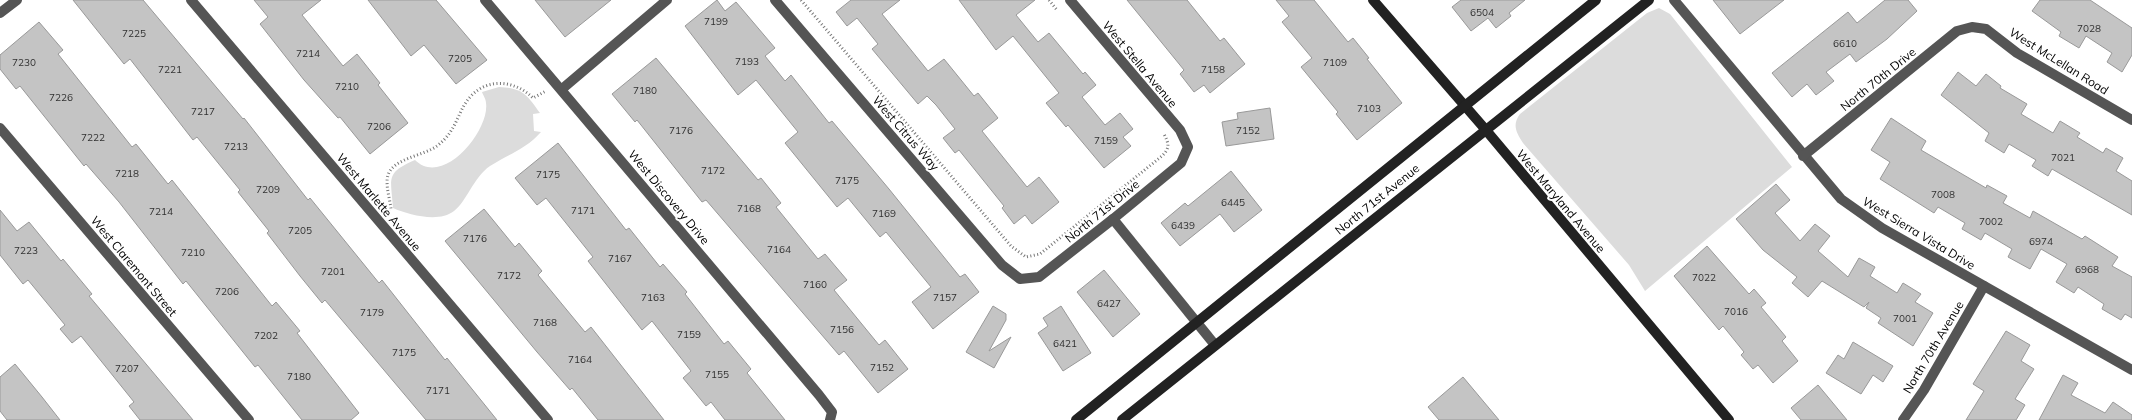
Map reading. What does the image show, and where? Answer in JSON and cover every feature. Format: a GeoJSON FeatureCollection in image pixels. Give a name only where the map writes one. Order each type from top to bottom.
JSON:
{"type":"FeatureCollection","features":[{"type":"Feature","properties":{"kind":"street"},"geometry":{"type":"LineString","coordinates":[[0,13],[17,0]]}},
{"type":"Feature","properties":{"kind":"street","name":"West Marlette Avenue"},"geometry":{"type":"LineString","coordinates":[[191,0],[548,420]]}},
{"type":"Feature","properties":{"kind":"street","name":"West Discovery Drive"},"geometry":{"type":"LineString","coordinates":[[485,0],[820,394],[831,416]]}},
{"type":"Feature","properties":{"kind":"street"},"geometry":{"type":"LineString","coordinates":[[562,89],[667,0]]}},
{"type":"Feature","properties":{"kind":"street","name":"West Citrus Way"},"geometry":{"type":"LineString","coordinates":[[775,0],[1002,265],[1020,279]]}},
{"type":"Feature","properties":{"kind":"street","name":"West Stella Avenue"},"geometry":{"type":"LineString","coordinates":[[1070,0],[1180,130],[1188,147]]}},
{"type":"Feature","properties":{"kind":"street","name":"West Maryland Avenue"},"geometry":{"type":"LineString","coordinates":[[1373,0],[1485,129],[1729,420]]}},
{"type":"Feature","properties":{"kind":"street","name":"North 71st Avenue"},"geometry":{"type":"LineString","coordinates":[[1076,420],[1596,0]]}},
{"type":"Feature","properties":{"kind":"street","name":"North 71st Avenue"},"geometry":{"type":"LineString","coordinates":[[1122,420],[1649,0]]}},
{"type":"Feature","properties":{"kind":"street","name":"West Sierra Vista Drive"},"geometry":{"type":"LineString","coordinates":[[1674,0],[1803,156],[1842,199],[1863,216],[2132,370]]}},
{"type":"Feature","properties":{"kind":"street","name":"North 70th Drive"},"geometry":{"type":"LineString","coordinates":[[1803,156],[1957,31],[1972,27]]}},
{"type":"Feature","properties":{"kind":"street","name":"West McLellan Road"},"geometry":{"type":"LineString","coordinates":[[1972,27],[1986,29],[2017,53],[2132,120]]}},
{"type":"Feature","properties":{"kind":"street","name":"West Claremont Street"},"geometry":{"type":"LineString","coordinates":[[0,128],[249,420]]}},
{"type":"Feature","properties":{"kind":"street","name":"North 71st Drive"},"geometry":{"type":"LineString","coordinates":[[1020,279],[1039,277],[1113,219],[1181,163],[1188,147]]}},
{"type":"Feature","properties":{"kind":"street"},"geometry":{"type":"LineString","coordinates":[[1113,219],[1215,345]]}},
{"type":"Feature","properties":{"kind":"street","name":"North 70th Avenue"},"geometry":{"type":"LineString","coordinates":[[1903,420],[1924,390],[1984,286]]}},
{"type":"Feature","properties":{"kind":"path"},"geometry":{"type":"LineString","coordinates":[[801,0],[1011,246],[1026,257],[1032,258],[1040,254],[1168,151],[1168,144],[1158,127]]}},
{"type":"Feature","properties":{"kind":"path"},"geometry":{"type":"LineString","coordinates":[[1049,0],[1062,15]]}},
{"type":"Feature","properties":{"kind":"path"},"geometry":{"type":"LineString","coordinates":[[391,210],[388,176],[391,170],[401,162],[429,151],[445,139],[452,131],[470,97],[494,84],[520,87],[533,98],[542,94]]}},
{"type":"Feature","properties":{"kind":"shaded area"},"geometry":{"type":"Polygon","coordinates":[[[1659,8],[1670,14],[1792,167],[1645,291],[1629,265],[1523,143],[1517,132],[1516,122],[1520,114],[1647,13],[1659,8]]]}},
{"type":"Feature","properties":{"kind":"shaded area"},"geometry":{"type":"Polygon","coordinates":[[[499,87],[514,89],[528,97],[540,113],[533,114],[534,131],[541,132],[523,147],[484,171],[459,207],[448,215],[424,217],[393,208],[391,183],[394,173],[415,160],[426,167],[438,167],[451,161],[462,152],[481,127],[486,102],[482,92],[499,87]]]}},
{"type":"Feature","properties":{"kind":"building"},"geometry":{"type":"Polygon","coordinates":[[[73,0],[143,0],[244,118],[308,200],[310,198],[379,283],[382,280],[445,360],[447,358],[497,420],[426,420],[325,300],[322,303],[300,276],[267,233],[269,231],[238,192],[240,190],[197,137],[193,140],[130,59],[124,64],[73,0]]]}},
{"type":"Feature","properties":{"kind":"building"},"geometry":{"type":"Polygon","coordinates":[[[254,0],[321,0],[302,15],[343,66],[357,54],[380,83],[378,85],[408,123],[370,154],[340,117],[338,118],[304,80],[260,24],[268,17],[254,0]]]}},
{"type":"Feature","properties":{"kind":"building"},"geometry":{"type":"Polygon","coordinates":[[[368,0],[436,0],[487,60],[456,84],[424,45],[411,56],[368,0]]]}},
{"type":"Feature","properties":{"kind":"building"},"geometry":{"type":"Polygon","coordinates":[[[535,0],[611,0],[565,37],[535,0]]]}},
{"type":"Feature","properties":{"kind":"building"},"geometry":{"type":"Polygon","coordinates":[[[717,0],[725,11],[736,2],[775,48],[765,56],[785,81],[791,75],[829,123],[832,121],[889,189],[960,277],[965,274],[979,292],[933,329],[912,302],[931,287],[886,232],[880,237],[848,198],[837,207],[785,143],[798,132],[756,80],[738,95],[685,26],[717,0]]]}},
{"type":"Feature","properties":{"kind":"building"},"geometry":{"type":"Polygon","coordinates":[[[851,0],[900,0],[882,14],[928,71],[944,59],[974,96],[978,93],[998,118],[982,131],[1027,187],[1039,177],[1059,202],[1032,224],[1025,215],[1014,224],[1002,208],[1004,206],[959,150],[955,153],[943,138],[955,129],[936,105],[927,96],[918,104],[872,49],[878,44],[857,18],[847,26],[836,12],[851,0]]]}},
{"type":"Feature","properties":{"kind":"building"},"geometry":{"type":"Polygon","coordinates":[[[959,0],[1035,0],[1016,15],[1038,42],[1049,33],[1083,74],[1085,72],[1096,85],[1082,97],[1105,125],[1120,113],[1133,129],[1123,137],[1131,146],[1104,168],[1068,125],[1066,127],[1046,103],[1059,93],[1013,36],[996,50],[959,0]]]}},
{"type":"Feature","properties":{"kind":"building"},"geometry":{"type":"Polygon","coordinates":[[[1127,0],[1187,0],[1220,41],[1224,38],[1245,64],[1210,93],[1204,85],[1194,92],[1180,74],[1184,70],[1127,0]]]}},
{"type":"Feature","properties":{"kind":"building"},"geometry":{"type":"Polygon","coordinates":[[[1276,0],[1314,0],[1348,42],[1353,38],[1402,103],[1357,140],[1336,114],[1338,112],[1301,67],[1312,58],[1282,22],[1289,16],[1276,0]]]}},
{"type":"Feature","properties":{"kind":"building"},"geometry":{"type":"Polygon","coordinates":[[[1461,0],[1525,0],[1509,13],[1511,16],[1496,28],[1488,18],[1471,31],[1452,7],[1461,0]]]}},
{"type":"Feature","properties":{"kind":"building"},"geometry":{"type":"Polygon","coordinates":[[[1713,0],[1784,0],[1740,34],[1713,0]]]}},
{"type":"Feature","properties":{"kind":"building"},"geometry":{"type":"Polygon","coordinates":[[[1885,0],[1908,0],[1917,11],[1887,39],[1856,62],[1850,54],[1826,72],[1834,81],[1816,95],[1807,84],[1792,97],[1772,73],[1848,12],[1857,23],[1885,0]]]}},
{"type":"Feature","properties":{"kind":"building"},"geometry":{"type":"Polygon","coordinates":[[[2040,0],[2090,0],[2132,28],[2132,55],[2122,72],[2107,62],[2112,53],[2086,36],[2079,48],[2059,36],[2061,32],[2032,11],[2040,0]]]}},
{"type":"Feature","properties":{"kind":"building"},"geometry":{"type":"Polygon","coordinates":[[[39,22],[63,50],[58,54],[132,147],[136,144],[168,184],[172,180],[272,306],[276,302],[300,331],[297,333],[359,413],[351,420],[302,420],[258,365],[255,367],[186,281],[183,284],[119,202],[86,164],[84,166],[20,86],[16,89],[0,69],[0,55],[39,22]]]}},
{"type":"Feature","properties":{"kind":"building"},"geometry":{"type":"Polygon","coordinates":[[[656,58],[758,180],[761,178],[781,203],[776,207],[818,259],[825,254],[847,280],[834,290],[879,345],[885,340],[908,369],[878,393],[844,351],[839,355],[706,200],[702,202],[637,120],[635,122],[612,94],[656,58]]]}},
{"type":"Feature","properties":{"kind":"building"},"geometry":{"type":"Polygon","coordinates":[[[1958,72],[1976,86],[1986,74],[2001,86],[2000,88],[2027,104],[2021,114],[2053,133],[2060,121],[2080,133],[2077,137],[2103,153],[2106,148],[2123,158],[2116,171],[2132,181],[2132,215],[2052,169],[2048,176],[2032,166],[2036,160],[2009,144],[2004,153],[1985,141],[1989,133],[1941,95],[1958,72]]]}},
{"type":"Feature","properties":{"kind":"building"},"geometry":{"type":"Polygon","coordinates":[[[1270,108],[1274,139],[1226,146],[1222,122],[1238,119],[1237,113],[1270,108]]]}},
{"type":"Feature","properties":{"kind":"building"},"geometry":{"type":"Polygon","coordinates":[[[1891,118],[1926,141],[1921,150],[1986,188],[1987,185],[2007,196],[2003,203],[2030,218],[2033,211],[2082,239],[2085,236],[2118,257],[2112,266],[2132,277],[2132,318],[2125,314],[2121,320],[2102,309],[2104,304],[2078,287],[2074,293],[2056,282],[2067,264],[2041,249],[2030,269],[2008,257],[2012,249],[1985,233],[1981,240],[1962,229],[1965,223],[1938,207],[1934,213],[1880,179],[1890,162],[1871,150],[1891,118]]]}},
{"type":"Feature","properties":{"kind":"building"},"geometry":{"type":"Polygon","coordinates":[[[558,143],[626,230],[629,228],[660,267],[663,264],[687,292],[685,294],[724,344],[728,341],[751,369],[747,373],[785,420],[725,420],[711,402],[706,406],[683,378],[691,371],[652,321],[642,330],[588,261],[593,257],[546,198],[537,205],[515,178],[558,143]]]}},
{"type":"Feature","properties":{"kind":"building"},"geometry":{"type":"Polygon","coordinates":[[[1231,171],[1262,210],[1234,232],[1220,214],[1180,246],[1161,223],[1185,203],[1188,206],[1231,171]]]}},
{"type":"Feature","properties":{"kind":"building"},"geometry":{"type":"Polygon","coordinates":[[[1776,184],[1790,200],[1775,213],[1800,241],[1815,224],[1830,236],[1818,251],[1848,277],[1859,258],[1875,267],[1870,276],[1897,293],[1903,283],[1921,294],[1915,302],[1933,313],[1913,346],[1878,323],[1881,318],[1866,308],[1869,302],[1864,307],[1822,281],[1808,297],[1792,283],[1797,277],[1763,250],[1736,219],[1776,184]]]}},
{"type":"Feature","properties":{"kind":"building"},"geometry":{"type":"Polygon","coordinates":[[[484,209],[515,247],[519,243],[542,271],[538,275],[585,332],[591,327],[664,420],[598,420],[572,388],[570,390],[537,352],[445,241],[484,209]]]}},
{"type":"Feature","properties":{"kind":"building"},"geometry":{"type":"Polygon","coordinates":[[[0,210],[17,231],[29,222],[61,261],[63,259],[92,294],[89,296],[193,420],[140,420],[129,406],[134,402],[81,336],[72,343],[60,329],[65,325],[28,280],[23,284],[0,255],[0,210]]]}},
{"type":"Feature","properties":{"kind":"building"},"geometry":{"type":"Polygon","coordinates":[[[1707,246],[1749,294],[1754,289],[1766,303],[1761,307],[1786,337],[1782,341],[1798,361],[1773,383],[1758,365],[1753,369],[1741,355],[1744,352],[1723,326],[1719,330],[1674,276],[1707,246]]]}},
{"type":"Feature","properties":{"kind":"building"},"geometry":{"type":"Polygon","coordinates":[[[1104,270],[1140,314],[1113,337],[1077,292],[1104,270]]]}},
{"type":"Feature","properties":{"kind":"building"},"geometry":{"type":"Polygon","coordinates":[[[993,306],[1006,314],[1006,320],[989,351],[1011,337],[994,368],[966,352],[993,306]]]}},
{"type":"Feature","properties":{"kind":"building"},"geometry":{"type":"Polygon","coordinates":[[[1061,306],[1091,353],[1063,371],[1038,333],[1048,326],[1043,318],[1061,306]]]}},
{"type":"Feature","properties":{"kind":"building"},"geometry":{"type":"Polygon","coordinates":[[[2006,331],[2030,345],[2021,361],[2034,369],[2015,399],[2025,405],[2016,420],[1966,420],[1984,391],[1973,384],[2006,331]]]}},
{"type":"Feature","properties":{"kind":"building"},"geometry":{"type":"Polygon","coordinates":[[[1853,342],[1893,366],[1883,382],[1873,375],[1861,394],[1826,373],[1838,355],[1844,359],[1853,342]]]}},
{"type":"Feature","properties":{"kind":"building"},"geometry":{"type":"Polygon","coordinates":[[[15,364],[60,420],[7,420],[0,411],[0,377],[15,364]]]}},
{"type":"Feature","properties":{"kind":"building"},"geometry":{"type":"Polygon","coordinates":[[[2063,375],[2078,383],[2071,395],[2105,413],[2113,402],[2132,415],[2132,420],[2039,420],[2063,375]]]}},
{"type":"Feature","properties":{"kind":"building"},"geometry":{"type":"Polygon","coordinates":[[[1463,377],[1499,420],[1439,420],[1428,407],[1463,377]]]}},
{"type":"Feature","properties":{"kind":"building"},"geometry":{"type":"Polygon","coordinates":[[[1818,385],[1847,420],[1801,420],[1791,408],[1818,385]]]}}]}
